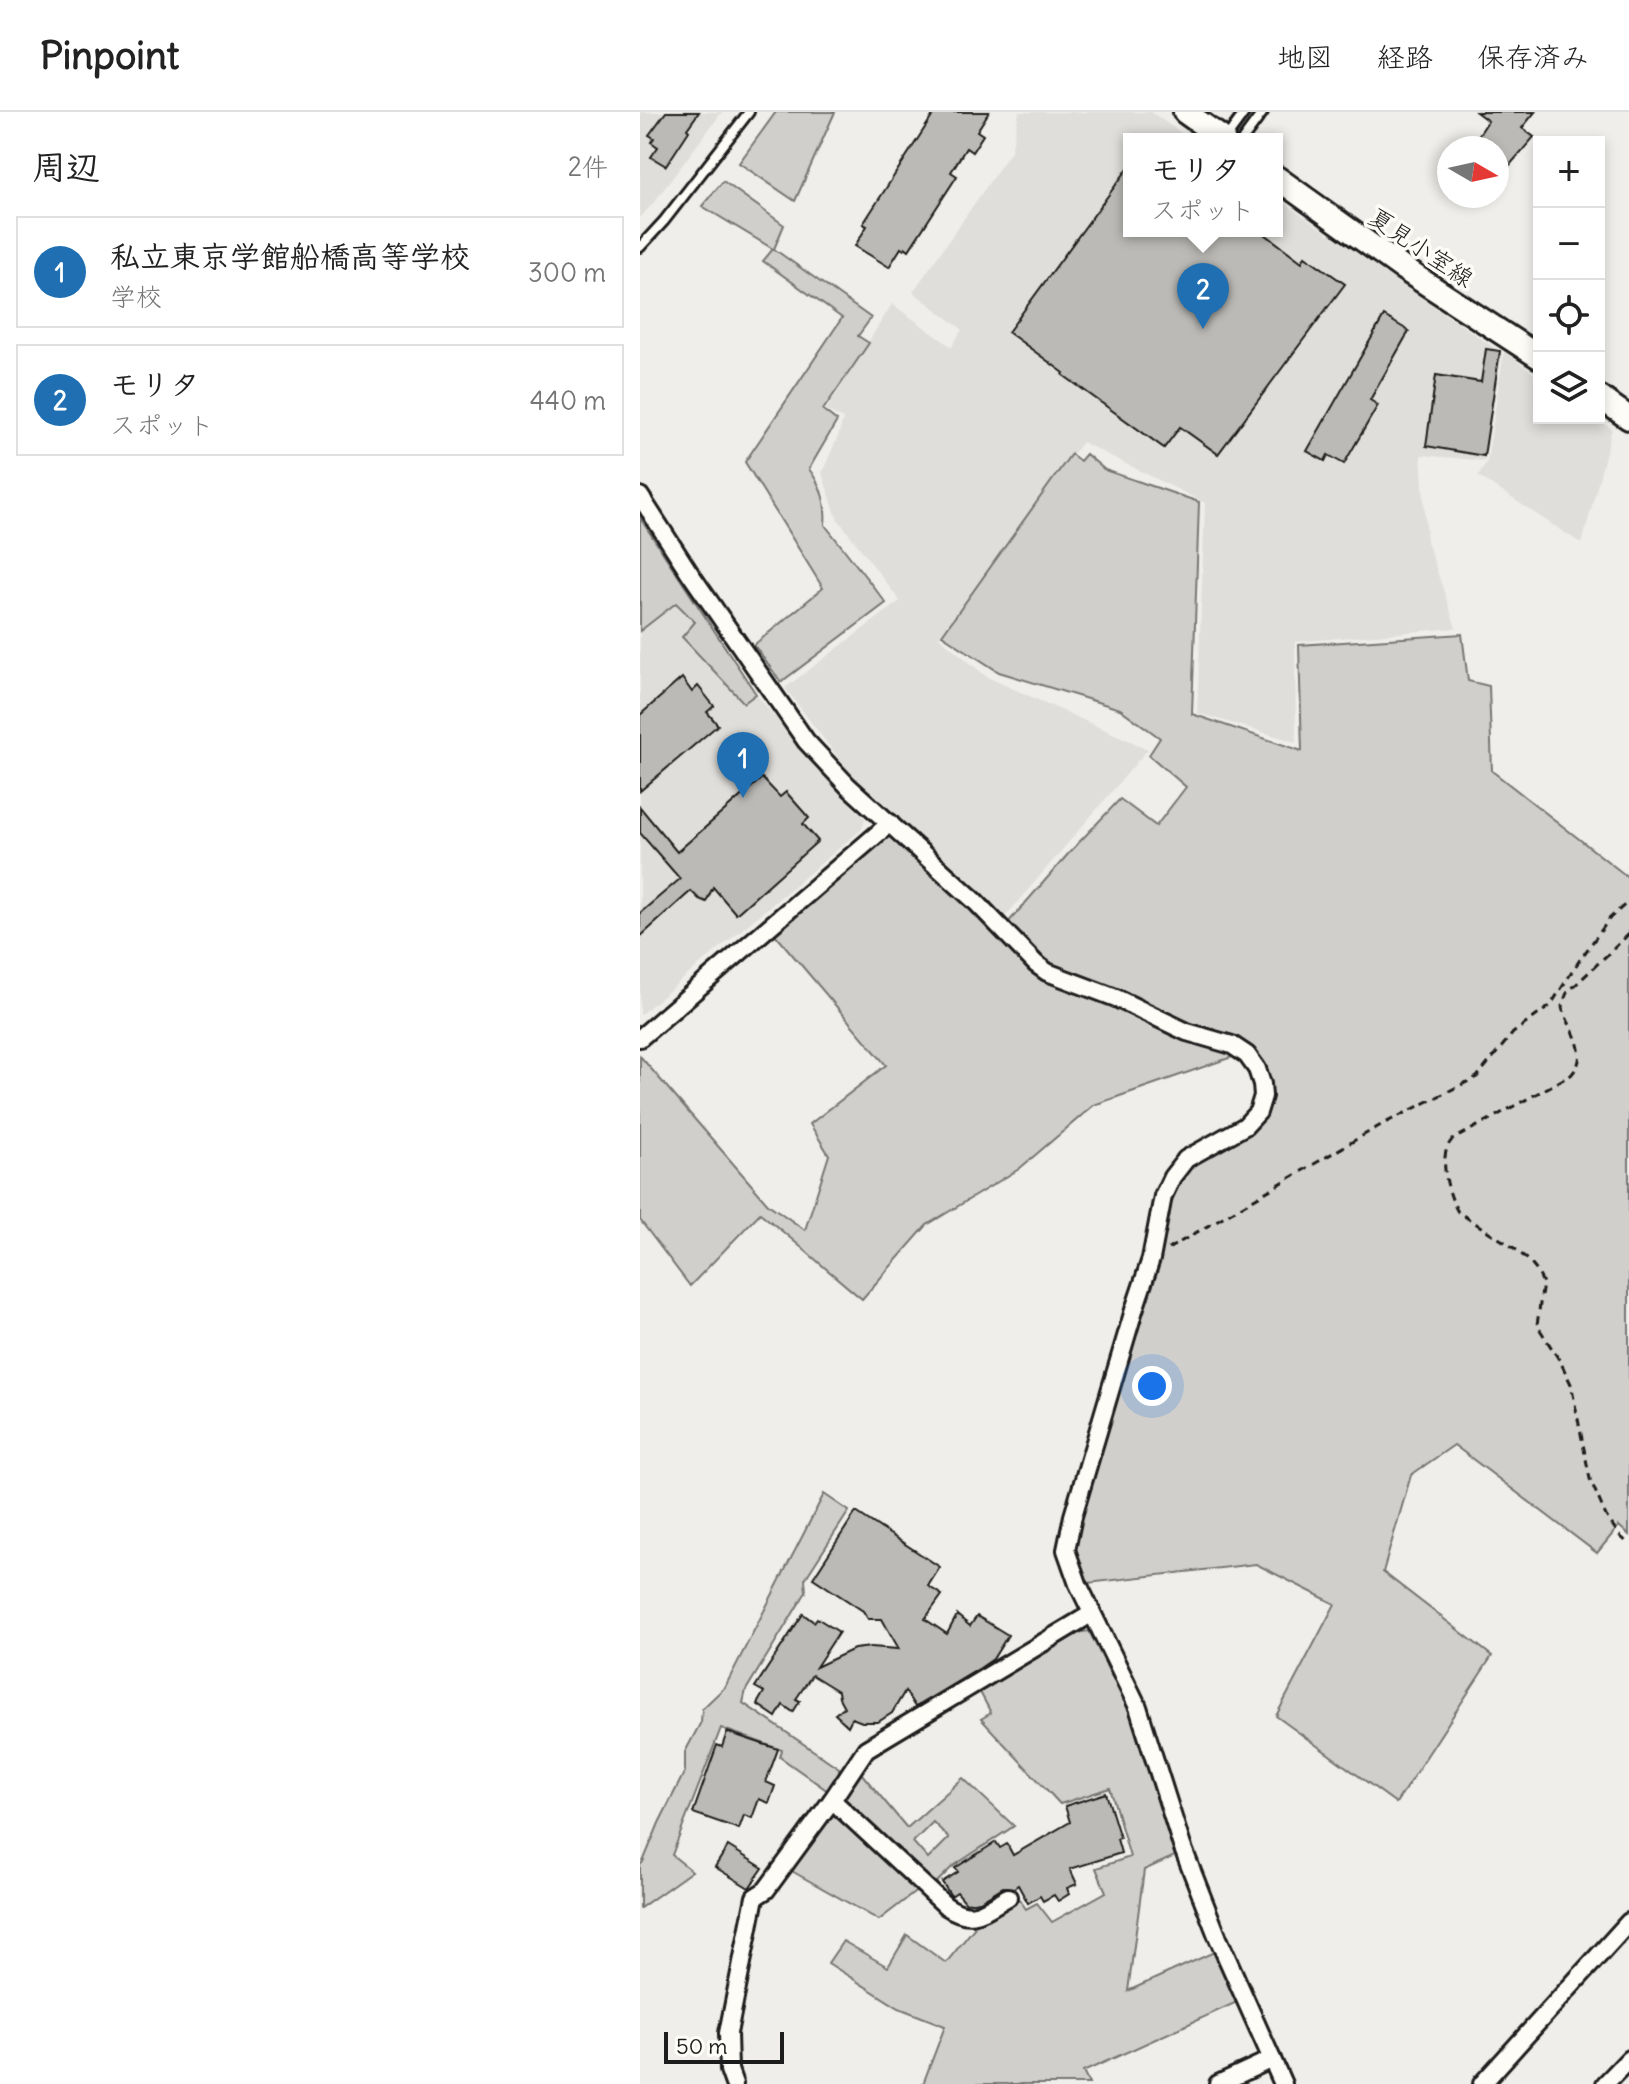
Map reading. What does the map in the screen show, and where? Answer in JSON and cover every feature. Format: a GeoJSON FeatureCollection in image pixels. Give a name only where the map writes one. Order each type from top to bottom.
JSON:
{"type":"FeatureCollection","features":[{"type":"Feature","properties":{"kind":"main road"},"geometry":{"type":"LineString","coordinates":[[1185,112],[1215,133]]}},
{"type":"Feature","properties":{"kind":"main road","name":"夏見小室線"},"geometry":{"type":"LineString","coordinates":[[1283,182],[1401,267],[1533,353]]}},
{"type":"Feature","properties":{"kind":"main road"},"geometry":{"type":"LineString","coordinates":[[1605,401],[1629,418]]}},
{"type":"Feature","properties":{"kind":"street"},"geometry":{"type":"LineString","coordinates":[[640,496],[806,741],[848,786],[975,901],[1036,964],[1047,972],[1116,998],[1187,1032],[1232,1045],[1247,1055],[1257,1069],[1263,1096],[1258,1112],[1245,1126],[1186,1159],[1163,1196],[1151,1259],[1073,1516],[1066,1550],[1091,1614],[1138,1707],[1182,1846],[1218,1938],[1283,2084]]}},
{"type":"Feature","properties":{"kind":"street"},"geometry":{"type":"LineString","coordinates":[[640,1038],[890,823]]}},
{"type":"Feature","properties":{"kind":"street"},"geometry":{"type":"LineString","coordinates":[[734,2084],[729,2070],[728,2033],[755,1897],[766,1890],[866,1749],[1091,1614]]}},
{"type":"Feature","properties":{"kind":"street"},"geometry":{"type":"LineString","coordinates":[[832,1800],[957,1914],[976,1916],[1008,1897]]}},
{"type":"Feature","properties":{"kind":"street"},"geometry":{"type":"LineString","coordinates":[[1482,2084],[1629,1922]]}},
{"type":"Feature","properties":{"kind":"street"},"geometry":{"type":"LineString","coordinates":[[1218,2084],[1272,2059]]}},
{"type":"Feature","properties":{"kind":"street"},"geometry":{"type":"LineString","coordinates":[[1605,2084],[1629,2059]]}},
{"type":"Feature","properties":{"kind":"lane"},"geometry":{"type":"LineString","coordinates":[[640,247],[682,199],[749,112]]}},
{"type":"Feature","properties":{"kind":"lane"},"geometry":{"type":"LineString","coordinates":[[1229,133],[1245,112]]}},
{"type":"Feature","properties":{"kind":"lane"},"geometry":{"type":"LineString","coordinates":[[1247,133],[1263,112]]}},
{"type":"Feature","properties":{"kind":"path"},"geometry":{"type":"LineString","coordinates":[[1151,1259],[1381,1125],[1477,1077],[1513,1033],[1550,1006],[1610,918],[1629,901]]}},
{"type":"Feature","properties":{"kind":"path"},"geometry":{"type":"LineString","coordinates":[[1629,934],[1567,993],[1562,1006],[1580,1050],[1575,1071],[1452,1140],[1446,1146],[1444,1156],[1453,1204],[1458,1212],[1514,1248],[1537,1271],[1543,1283],[1537,1325],[1571,1384],[1590,1479],[1606,1516],[1629,1544]]}},
{"type":"Feature","properties":{"kind":"shaded area"},"geometry":{"type":"Polygon","coordinates":[[[640,112],[722,112],[640,218],[640,112]]]}},
{"type":"Feature","properties":{"kind":"shaded area"},"geometry":{"type":"Polygon","coordinates":[[[776,112],[835,112],[795,201],[739,163],[776,112]]]}},
{"type":"Feature","properties":{"kind":"shaded area"},"geometry":{"type":"Polygon","coordinates":[[[1019,112],[1151,112],[1181,133],[1123,133],[1123,237],[1283,237],[1283,202],[1502,353],[1485,461],[1421,455],[1427,541],[1456,628],[1295,642],[1296,742],[1197,713],[1205,503],[1082,442],[939,637],[987,677],[1148,749],[1005,917],[856,781],[785,688],[900,601],[837,518],[822,473],[843,419],[826,410],[892,304],[952,347],[962,329],[913,292],[1011,151],[1019,112]]]}},
{"type":"Feature","properties":{"kind":"shaded area"},"geometry":{"type":"Polygon","coordinates":[[[723,181],[784,225],[774,249],[871,318],[858,336],[869,343],[823,410],[837,421],[809,469],[822,495],[825,525],[886,603],[781,682],[754,645],[823,588],[745,462],[842,318],[763,261],[773,249],[702,206],[723,181]]]}},
{"type":"Feature","properties":{"kind":"shaded area"},"geometry":{"type":"Polygon","coordinates":[[[1504,351],[1533,373],[1533,424],[1605,424],[1612,429],[1582,544],[1478,476],[1487,461],[1504,351]]]}},
{"type":"Feature","properties":{"kind":"shaded area"},"geometry":{"type":"Polygon","coordinates":[[[1071,454],[1080,461],[1086,454],[1105,470],[1199,502],[1192,714],[1302,751],[1299,645],[1462,634],[1468,681],[1489,686],[1492,771],[1629,878],[1629,1535],[1619,1526],[1597,1553],[1454,1445],[1411,1475],[1383,1572],[1492,1656],[1396,1803],[1276,1716],[1335,1604],[1256,1564],[1088,1583],[1073,1543],[1162,1247],[1174,1189],[1187,1167],[1271,1097],[1271,1083],[1263,1061],[1251,1046],[1233,1035],[1190,1024],[1120,992],[1051,966],[1007,924],[1120,799],[1156,826],[1186,787],[1149,755],[1160,738],[1120,709],[999,672],[942,635],[1071,454]]]}},
{"type":"Feature","properties":{"kind":"shaded area"},"geometry":{"type":"Polygon","coordinates":[[[640,518],[756,694],[744,703],[682,637],[695,622],[676,603],[640,631],[640,518]]]}},
{"type":"Feature","properties":{"kind":"shaded area"},"geometry":{"type":"Polygon","coordinates":[[[675,602],[696,622],[682,637],[744,703],[756,694],[825,778],[865,818],[862,829],[640,1015],[640,631],[675,602]]]}},
{"type":"Feature","properties":{"kind":"shaded area"},"geometry":{"type":"Polygon","coordinates":[[[886,835],[895,836],[1040,975],[1238,1055],[1094,1105],[1019,1169],[927,1225],[862,1299],[760,1213],[690,1286],[640,1220],[640,1056],[768,1204],[805,1230],[829,1155],[810,1124],[886,1065],[774,933],[886,835]]]}},
{"type":"Feature","properties":{"kind":"shaded area"},"geometry":{"type":"Polygon","coordinates":[[[824,1494],[849,1511],[805,1579],[806,1592],[746,1690],[743,1703],[839,1768],[839,1774],[828,1791],[780,1757],[782,1750],[721,1728],[672,1855],[692,1871],[640,1908],[640,1865],[685,1771],[685,1752],[701,1722],[702,1709],[725,1687],[824,1494]]]}},
{"type":"Feature","properties":{"kind":"shaded area"},"geometry":{"type":"Polygon","coordinates":[[[1089,1631],[1129,1711],[1175,1856],[1144,1870],[1128,1991],[1214,1952],[1237,2002],[1083,2072],[1089,2084],[923,2084],[945,2026],[899,2008],[828,1963],[843,1941],[888,1967],[907,1935],[946,1963],[975,1927],[971,1924],[991,1916],[1017,1896],[1026,1909],[1037,1903],[1052,1922],[1106,1892],[1096,1868],[1130,1857],[1110,1788],[1060,1804],[981,1719],[991,1713],[980,1692],[1077,1633],[1089,1631]]]}},
{"type":"Feature","properties":{"kind":"shaded area"},"geometry":{"type":"Polygon","coordinates":[[[861,1773],[907,1828],[963,1778],[1014,1826],[952,1867],[935,1884],[841,1800],[861,1773]],[[933,1822],[913,1842],[928,1859],[949,1838],[933,1822]]]}},
{"type":"Feature","properties":{"kind":"shaded area"},"geometry":{"type":"Polygon","coordinates":[[[830,1814],[838,1814],[918,1890],[879,1920],[790,1870],[830,1814]]]}},
{"type":"Feature","properties":{"kind":"building"},"geometry":{"type":"Polygon","coordinates":[[[666,112],[699,112],[666,166],[651,157],[658,147],[651,142],[654,138],[649,135],[666,112]]]}},
{"type":"Feature","properties":{"kind":"building"},"geometry":{"type":"Polygon","coordinates":[[[935,112],[989,112],[977,131],[983,135],[972,152],[966,148],[951,172],[957,176],[909,250],[901,248],[889,267],[855,246],[867,226],[863,224],[935,112]]]}},
{"type":"Feature","properties":{"kind":"building"},"geometry":{"type":"Polygon","coordinates":[[[1476,112],[1535,112],[1522,128],[1533,138],[1509,166],[1509,136],[1478,136],[1488,121],[1476,112]]]}},
{"type":"Feature","properties":{"kind":"building"},"geometry":{"type":"Polygon","coordinates":[[[1123,175],[1123,237],[1269,237],[1302,262],[1305,256],[1345,284],[1218,454],[1180,427],[1164,448],[1008,332],[1123,175]]]}},
{"type":"Feature","properties":{"kind":"building"},"geometry":{"type":"Polygon","coordinates":[[[1384,316],[1409,331],[1370,400],[1378,405],[1344,464],[1328,455],[1325,461],[1307,451],[1384,316]]]}},
{"type":"Feature","properties":{"kind":"building"},"geometry":{"type":"Polygon","coordinates":[[[1486,349],[1500,351],[1484,456],[1426,446],[1436,375],[1481,382],[1486,349]]]}},
{"type":"Feature","properties":{"kind":"building"},"geometry":{"type":"Polygon","coordinates":[[[682,678],[692,692],[698,686],[714,706],[707,712],[718,725],[640,791],[640,715],[682,678]]]}},
{"type":"Feature","properties":{"kind":"building"},"geometry":{"type":"Polygon","coordinates":[[[762,778],[780,797],[786,792],[809,818],[803,824],[818,841],[736,914],[713,887],[706,902],[691,891],[640,937],[640,913],[680,879],[640,833],[640,807],[677,852],[762,778]]]}},
{"type":"Feature","properties":{"kind":"building"},"geometry":{"type":"Polygon","coordinates":[[[856,1512],[940,1567],[928,1586],[942,1595],[925,1619],[947,1634],[957,1615],[970,1626],[977,1616],[1008,1635],[993,1659],[980,1668],[915,1707],[905,1691],[892,1713],[878,1722],[862,1722],[852,1718],[848,1726],[835,1714],[844,1707],[838,1691],[812,1675],[796,1699],[800,1701],[793,1712],[783,1705],[776,1717],[757,1704],[764,1692],[755,1687],[803,1614],[814,1622],[817,1618],[839,1632],[816,1667],[854,1649],[899,1649],[882,1619],[868,1619],[863,1611],[813,1578],[856,1512]]]}},
{"type":"Feature","properties":{"kind":"building"},"geometry":{"type":"Polygon","coordinates":[[[727,1732],[778,1749],[766,1782],[775,1786],[769,1803],[759,1799],[752,1818],[744,1815],[739,1829],[693,1813],[717,1745],[722,1747],[727,1732]]]}},
{"type":"Feature","properties":{"kind":"building"},"geometry":{"type":"Polygon","coordinates":[[[1106,1793],[1120,1838],[1117,1839],[1121,1853],[1070,1869],[1077,1884],[1067,1888],[1069,1894],[1058,1901],[1054,1895],[1043,1901],[1040,1896],[1028,1903],[1018,1885],[1014,1888],[1003,1887],[980,1901],[966,1903],[957,1892],[951,1896],[942,1882],[958,1872],[955,1868],[996,1842],[1000,1848],[1007,1844],[1013,1855],[1070,1822],[1065,1806],[1106,1793]]]}},
{"type":"Feature","properties":{"kind":"building"},"geometry":{"type":"Polygon","coordinates":[[[728,1846],[763,1868],[749,1888],[715,1867],[728,1846]]]}},
{"type":"Feature","properties":{"kind":"place","name":"モリタ"},"geometry":{"type":"Point","coordinates":[1203,329]}},
{"type":"Feature","properties":{"kind":"place","name":"私立東京学館船橋高等学校"},"geometry":{"type":"Point","coordinates":[743,798]}}]}
